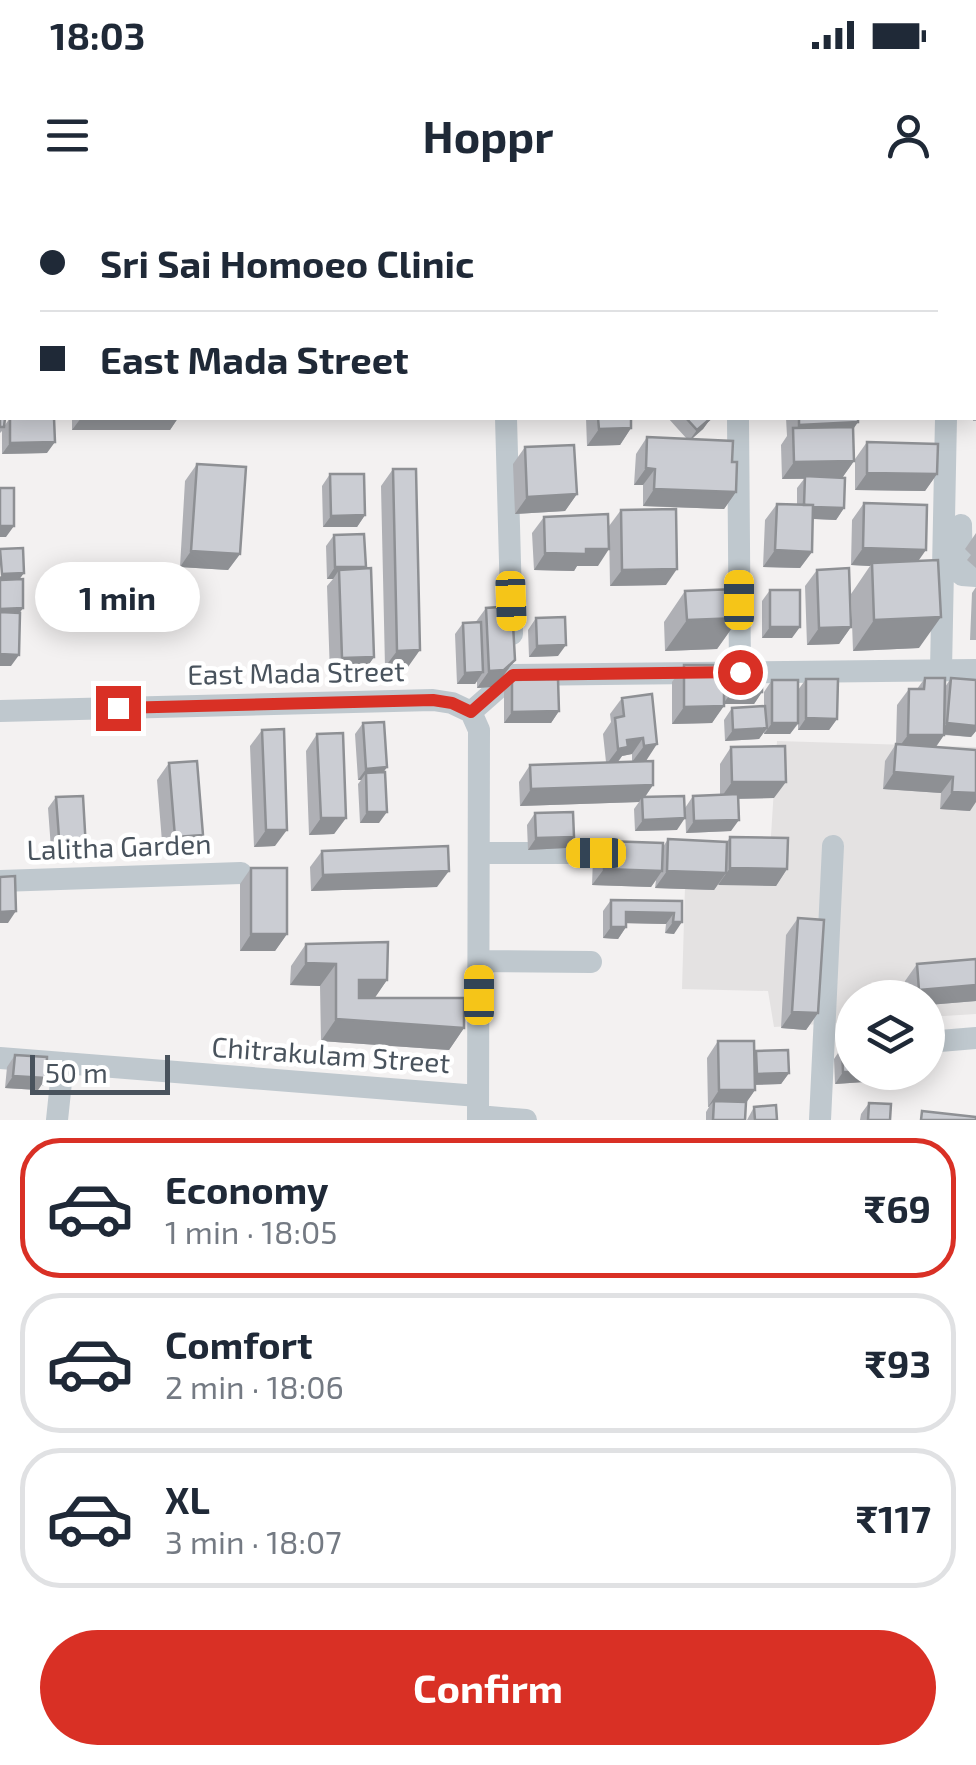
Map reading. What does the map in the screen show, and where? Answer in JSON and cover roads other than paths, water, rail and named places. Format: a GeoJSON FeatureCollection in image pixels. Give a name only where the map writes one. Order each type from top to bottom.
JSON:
{"type":"FeatureCollection","features":[{"type":"Feature","properties":{"kind":"street"},"geometry":{"type":"LineString","coordinates":[[506,420],[513,675]]}},
{"type":"Feature","properties":{"kind":"street"},"geometry":{"type":"LineString","coordinates":[[738,420],[740,672]]}},
{"type":"Feature","properties":{"kind":"street"},"geometry":{"type":"LineString","coordinates":[[946,420],[960,525],[962,576],[976,576]]}},
{"type":"Feature","properties":{"kind":"street"},"geometry":{"type":"LineString","coordinates":[[941,670],[960,525]]}},
{"type":"Feature","properties":{"kind":"street"},"geometry":{"type":"LineString","coordinates":[[478,1111],[480,730],[471,712],[513,675],[976,670]]}},
{"type":"Feature","properties":{"kind":"street","name":"East Mada Street"},"geometry":{"type":"LineString","coordinates":[[0,711],[433,700],[471,712]]}},
{"type":"Feature","properties":{"kind":"street"},"geometry":{"type":"LineString","coordinates":[[820,1120],[832,846]]}},
{"type":"Feature","properties":{"kind":"street"},"geometry":{"type":"LineString","coordinates":[[479,853],[642,853]]}},
{"type":"Feature","properties":{"kind":"street","name":"Lalitha Garden"},"geometry":{"type":"LineString","coordinates":[[0,881],[241,872]]}},
{"type":"Feature","properties":{"kind":"street"},"geometry":{"type":"LineString","coordinates":[[479,961],[591,962]]}},
{"type":"Feature","properties":{"kind":"street"},"geometry":{"type":"LineString","coordinates":[[945,1041],[976,1038]]}},
{"type":"Feature","properties":{"kind":"street"},"geometry":{"type":"LineString","coordinates":[[822,1050],[835,1049]]}},
{"type":"Feature","properties":{"kind":"street","name":"Chitrakulam Street"},"geometry":{"type":"LineString","coordinates":[[0,1058],[478,1111],[526,1120]]}},
{"type":"Feature","properties":{"kind":"street"},"geometry":{"type":"LineString","coordinates":[[58,1120],[62,1062]]}}]}
